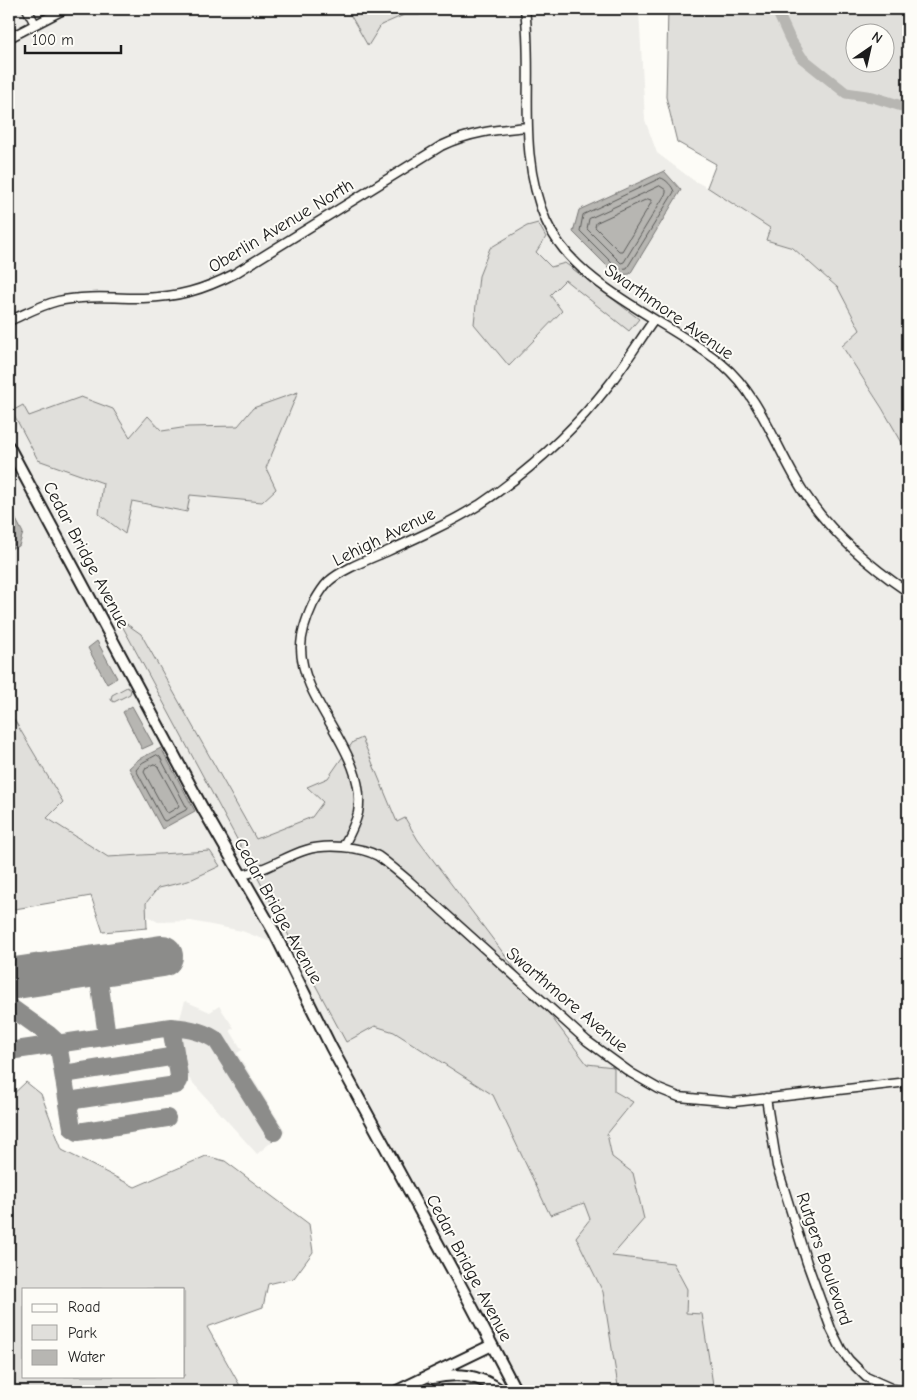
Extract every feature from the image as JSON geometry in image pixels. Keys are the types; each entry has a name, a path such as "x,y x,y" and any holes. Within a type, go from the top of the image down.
{"main road":[{"name":"Cedar Bridge Avenue","path":"9,447 203,809 274,932 332,1048 516,1391"},
{"path":"397,1391 492,1345"},
{"path":"414,1382 446,1374 468,1376 482,1379 502,1391"}],"street":[{"path":"27,9 35,24"},
{"path":"9,38 65,9"},
{"name":"Swarthmore Avenue","path":"525,9 528,34 527,127 529,166 547,222 565,251 591,275 654,320 723,365 736,378 757,407 812,503 843,540 876,569 908,592"},
{"name":"Oberlin Avenue North","path":"9,321 46,304 76,298 169,296 192,292 210,286 234,274 440,146 470,134 527,127"},
{"name":"Lehigh Avenue","path":"343,847 354,826 358,812 359,797 353,768 311,685 303,662 301,647 304,629 315,601 328,582 342,573 426,534 457,517 479,504 533,464 572,428 597,400 654,320"},
{"name":"Swarthmore Avenue","path":"241,875 257,872 306,850 321,847 343,847 378,856 408,880 586,1041 631,1073 659,1089 679,1096 734,1102 908,1082"},
{"name":"Rutgers Boulevard","path":"766,1098 777,1166 807,1262 831,1329 849,1360 866,1377 893,1389 907,1391"}],"shaded area":[{"path":"9,9 639,9 645,120 657,153 693,180 725,197 771,228 767,240 793,248 838,288 860,330 842,346 908,450 908,1391 516,1391 281,946 242,931 191,921 158,922 115,899 69,887 9,891"},
{"path":"185,1001 210,1012 219,1006 234,1028 230,1030 242,1050 237,1053 285,1131 257,1154 183,1072 175,1027 178,1025"}],"green space":[{"path":"347,9 419,9 420,15 404,15 381,25 368,46"},
{"path":"668,9 908,9 908,453 842,346 860,330 838,288 793,248 766,240 770,228 707,187 716,164 677,142 666,97"},
{"path":"538,223 546,237 536,252 551,267 565,263 639,319 629,331 565,280 550,295 562,311 509,366 474,324 479,276 490,248 527,226"},
{"path":"298,392 266,468 276,489 262,502 190,495 187,512 132,501 125,534 99,514 103,483 38,460 12,411 23,405 29,416 81,397 113,409 130,437 148,416 162,431 188,427 238,426 253,408"},
{"path":"118,618 141,634 256,839 312,817 323,802 307,787 328,778 353,742 362,738 397,822 405,818 418,840 587,1064 614,1067 614,1091 633,1102 607,1134 612,1157 633,1173 644,1219 612,1256 673,1263 687,1289 686,1313 702,1314 714,1391 571,1391 618,1386 603,1292 576,1237 590,1219 584,1203 550,1215 493,1095 394,1032 375,1026 346,1042"},
{"path":"127,687 131,690 130,694 114,702 111,700 112,695"},
{"path":"9,711 63,802 47,818 108,857 210,851 220,866 188,881 158,888 146,903 147,928 103,932 91,896 9,910"},
{"path":"26,1082 41,1094 62,1150 135,1187 206,1156 225,1161 309,1224 313,1252 294,1278 268,1284 263,1307 207,1327 243,1391 9,1391 9,1098"},
{"path":"447,1385 479,1387 486,1391 438,1391"}],"water":[{"path":"664,171 681,190 630,274 616,275 573,232 579,210"},
{"path":"9,506 23,533 19,546 9,549"},
{"path":"97,641 117,678 107,684 88,648"},
{"path":"132,706 153,744 142,749 123,712"},
{"path":"161,748 195,811 162,829 129,768 139,759"}],"waterway":[{"path":"778,9 790,39 802,58 846,93 873,97 908,108"}],"taxiway":[{"path":"90,967 98,973 107,1036"},
{"path":"9,1006 58,1043 72,1128 78,1132 167,1118"},
{"path":"9,1051 171,1027 195,1031 217,1041 274,1132"},
{"path":"68,1101 176,1085 179,1081 179,1076 171,1027"},
{"path":"64,1074 176,1056"}],"runway":[{"path":"9,979 162,956"}]}
